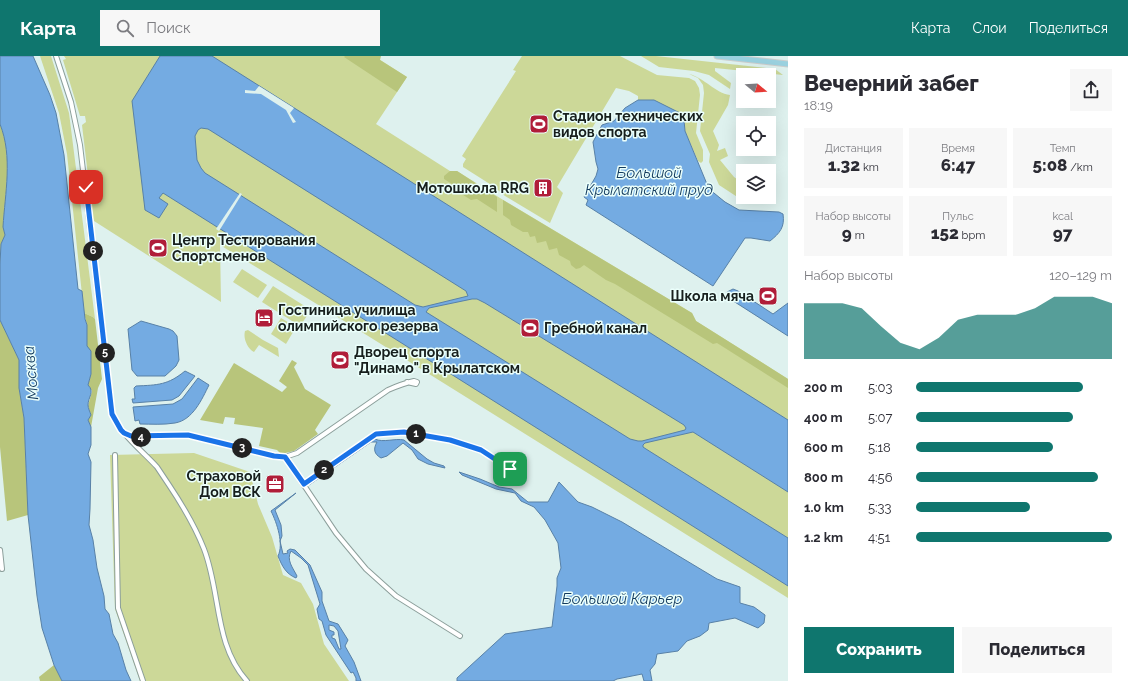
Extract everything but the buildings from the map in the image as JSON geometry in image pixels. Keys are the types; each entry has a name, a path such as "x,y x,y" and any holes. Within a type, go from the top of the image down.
{"main road":[{"path":"717,56 788,64"}],"street":[{"path":"56,56 71,102 80,145 115,428"},
{"path":"124,433 131,436 140,437 188,435 274,456 285,457 297,453 388,390 407,382 414,381"},
{"path":"115,421 124,433 157,468 186,510 206,557 225,644 239,672 248,681"},
{"path":"304,484 376,434 404,432 450,440 481,450 510,469"},
{"path":"115,455 118,608 144,681"},
{"path":"285,457 336,533 366,569 396,596 460,636"},
{"path":"0,550 2,569"}],"green space":[{"path":"40,56 51,56 69,113 95,319 84,313 67,154 59,113"},
{"name":"Гребной канал","path":"64,56 374,56 407,77 376,124 450,171 457,171 692,313 696,321 788,379 788,598 220,245 221,302 94,221 82,125 86,122 85,116 80,116 63,60 66,59"},
{"path":"381,56 380,60 407,77 397,92 344,57"},
{"name":"Стадион технических видов спорта","path":"522,56 620,56 657,75 689,78 695,81 699,88 700,95 696,133 703,150 703,161 701,163 698,161 685,131 684,120 654,100 638,100 638,96 629,91 616,88 557,187 563,193 550,223 505,196 493,186 463,167 466,159 462,156 516,71 513,70"},
{"path":"641,56 656,56 766,68 736,68 736,70 715,68 715,71 731,83 730,89 709,75 694,71 659,67"},
{"path":"776,70 783,75 776,74"},
{"path":"689,74 695,76 725,94 730,95 728,105 713,131 719,145 717,151 725,148 728,156 720,160 736,178 736,196 719,185 709,162 710,154 700,131 704,93 703,85 698,78"},
{"path":"0,124 6,149 7,175 3,227 5,235 1,244 0,264"},
{"path":"450,171 457,171 497,197 497,212 477,199 471,200 457,191 457,187 444,179 444,176"},
{"path":"503,200 692,313 696,321 788,379 788,388 717,343 713,344 606,280 584,265 576,269 571,265 570,261 559,255 557,248 549,250 546,241 537,243 535,236 530,237 528,232 523,232 511,225 510,220 503,215"},
{"path":"242,269 267,285 258,298 233,282"},
{"path":"273,286 311,310 300,326 262,302"},
{"path":"84,313 95,319 102,379 98,388 91,427 88,420 91,415 88,406 92,391 88,385 91,374 87,346 87,325"},
{"path":"281,318 296,327 286,344 271,334"},
{"path":"0,320 19,360 19,388 24,418 28,515 7,521 0,447"},
{"path":"248,330 278,348 279,357 259,345 254,352 246,343 245,331"},
{"path":"292,360 297,363 294,367 305,389 331,405 315,430 318,434 294,451 281,454 277,450 259,446 263,428 234,424 235,418 225,417 223,424 200,420 234,363 282,392 287,387 279,381"},
{"path":"194,453 250,472 258,504 272,537 283,575 301,583 313,604 324,644 349,681 140,681 115,609 110,455"},
{"path":"54,665 62,681 40,681 39,677"}],"water":[{"name":"Москва","path":"0,56 33,56 56,113 64,155 78,289 82,291 87,325 87,346 91,351 91,374 88,385 91,390 88,402 91,415 88,420 91,427 91,445 88,454 91,462 89,525 104,596 105,609 109,614 113,634 118,643 131,681 62,681 54,665 42,628 28,515 24,418 19,388 19,360 0,320 0,264 1,244 5,235 3,227 7,162 4,137 0,124"},
{"name":"Гребной канал","path":"160,56 212,56 788,420 788,492 693,432 645,443 643,447 788,538 788,586 163,193 159,198 168,204 159,218 145,210 132,101","holes":["201,128 208,129 466,291 468,296 423,307 415,305 205,173 197,160 195,136","477,299 485,303 684,425 686,428 685,430 642,441 630,439 426,312 429,308"]},
{"name":"Большой Крылатский пруд","path":"638,100 654,100 680,113 684,120 685,131 709,189 725,202 739,210 779,212 783,214 781,229 770,241 745,238 713,286 586,205 588,200 584,197 596,176 598,169 593,142 602,125 614,121 625,108"},
{"path":"733,289 773,314 788,303 788,336 727,297 727,292"},
{"path":"141,321 169,329 177,336 179,360 176,366 165,376 137,376 132,370 128,329"},
{"path":"185,371 195,376 179,396 172,400 133,403 132,399 135,399 134,388 136,386 168,382"},
{"path":"198,378 209,385 196,408 187,418 175,423 166,424 140,424 139,420 135,421 133,407 173,404 182,399"},
{"path":"375,439 382,441 404,440 427,459 444,466 445,468 428,464 418,459 412,450 403,443 387,456 381,458 375,451 377,442 371,442 309,485 308,483 370,440"},
{"name":"Большой Карьер","path":"459,472 499,487 512,489 528,502 548,502 559,482 578,502 592,507 622,522 717,579 740,587 740,603 754,607 765,615 764,623 758,628 735,618 709,623 708,630 700,636 687,641 678,651 657,654 655,664 650,670 652,681 644,681 642,674 613,681 457,681 457,678 505,634 552,627 557,578 561,568 558,543 545,520 534,507 521,501 515,493 496,489 462,475"},
{"path":"296,493 275,510 281,525 282,536 280,541 271,511"},
{"path":"280,541 283,554 288,553 287,551 290,549 295,550 310,565 322,592 322,601 329,621 338,624 348,640 345,646 354,662 361,681 356,681 353,672 351,673 326,635 322,621 319,619 317,609 320,604 308,565 291,551 289,558 297,576 296,578 287,572 278,556","holes":["329,625 334,626 338,631 341,649 339,649 335,639 332,638 334,632 329,630"]}],"pier":[{"path":"259,86 294,108 290,113 296,122 293,123 286,110 261,94 245,93 245,90 255,91"},
{"path":"240,193 242,194 219,231 216,229"}],"place":[{"name":"Стадион технических видов спорта","path":"539,124"},
{"name":"Мотошкола RRG","path":"543,188"},
{"name":"Центр Тестирования Спортсменов","path":"158,248"},
{"name":"Школа мяча","path":"768,296"},
{"name":"Гостиница училища олимпийского резерва","path":"264,318"},
{"name":"Гребной канал","path":"530,328"},
{"name":"Дворец спорта \"Динамо\" в Крылатском","path":"340,360"},
{"name":"Страховой Дом ВСК","path":"275,484"}],"route":[{"path":"86,187 112,414 118,426 124,433 131,436 140,437 179,434 198,436 274,456 285,457 304,484 376,434 404,432 450,440 481,450 510,469"}]}
